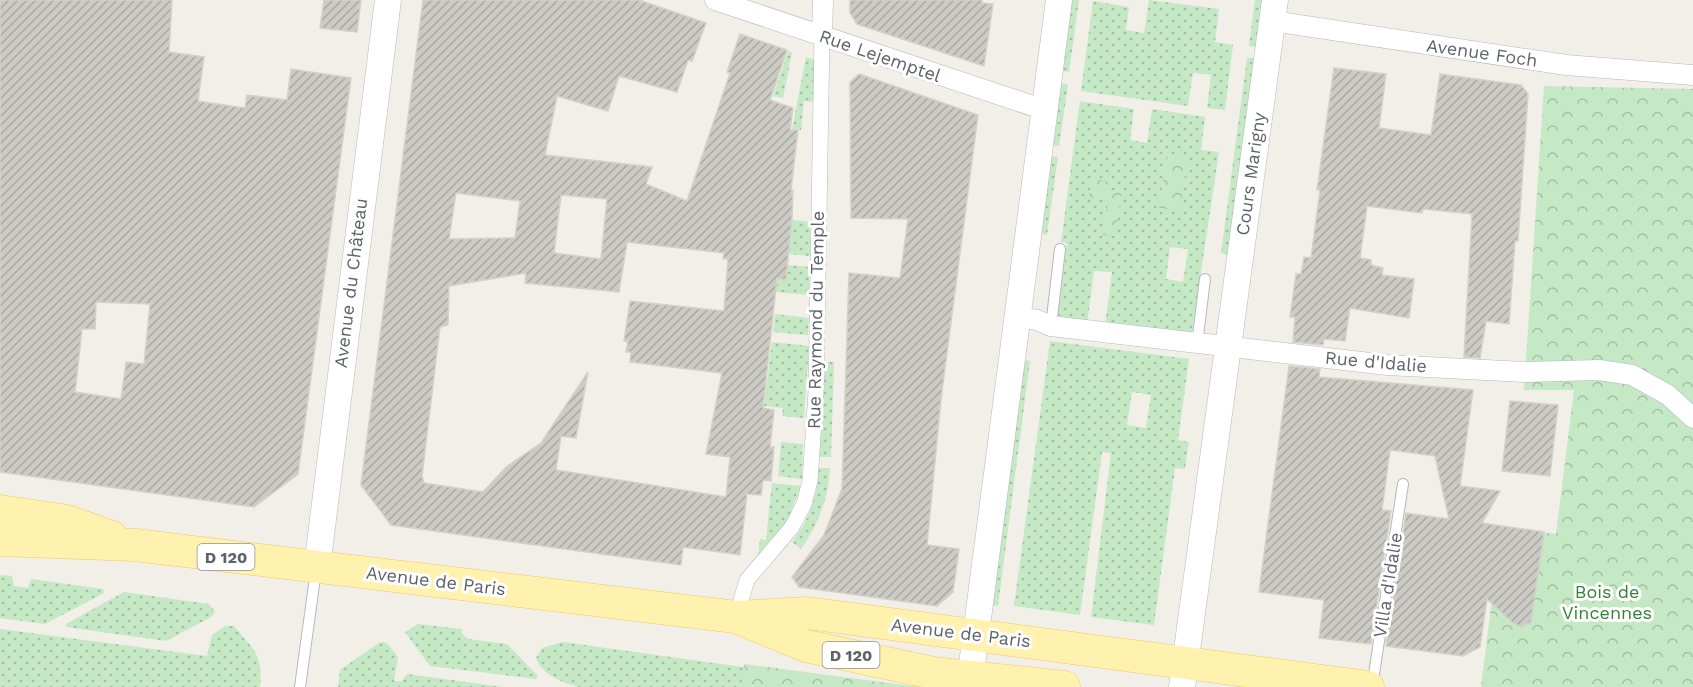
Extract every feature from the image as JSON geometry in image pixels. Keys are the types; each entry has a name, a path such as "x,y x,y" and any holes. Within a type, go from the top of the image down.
{"main road":[{"name":"Avenue de Paris","path":"0,511 67,521 135,545"},
{"name":"Avenue de Paris","path":"0,540 135,545 736,617 807,613 976,636 1183,675"},
{"name":"Avenue de Paris","path":"736,617 806,646 969,682 1064,687"},
{"name":"D 120","path":"1183,675 1370,687"}],"street":[{"name":"Avenue du Château","path":"317,567 388,0"},
{"name":"Rue Lejemptel","path":"715,0 1045,110"},
{"name":"Rue Raymond du Temple","path":"736,617 747,580 792,527 804,504 810,481 816,392 823,0"},
{"path":"969,682 1059,0"},
{"name":"Avenue Foch","path":"1274,10 1566,65 1693,75"},
{"name":"Cours Marigny","path":"1183,675 1274,10"},
{"path":"1016,317 1037,320 1052,326 1227,347"},
{"name":"Rue d'Idalie","path":"1227,347 1387,365 1525,372 1599,370 1632,375 1668,395 1693,418"}],"lane":[{"path":"1052,326 1060,249"},
{"path":"1197,344 1205,279"},
{"name":"Villa d'Idalie","path":"1370,687 1403,484"},
{"path":"300,687 317,567"}],"green space":[{"path":"1071,0 1079,0 1069,72 1062,71"},
{"path":"1149,0 1219,9 1215,42 1233,45 1225,110 1207,108 1211,75 1193,73 1188,106 1081,91 1093,1 1129,7 1126,30 1144,33"},
{"path":"1255,0 1262,0 1256,47 1249,46"},
{"path":"788,51 792,52 783,98 773,96"},
{"path":"806,57 815,60 814,102 804,101 801,130 792,129"},
{"path":"1247,58 1255,58 1228,255 1221,253"},
{"path":"1061,83 1068,85 1059,146 1052,145"},
{"name":"Bois de Vincennes","path":"1544,86 1693,89 1693,687 1481,687 1501,527 1556,534 1574,390 1524,390"},
{"path":"1080,101 1134,109 1130,140 1147,143 1152,109 1205,117 1201,150 1219,152 1191,338 1105,326 1112,272 1094,271 1087,325 1067,322 1058,315 1067,243 1061,242","holes":["1170,247 1188,249 1183,282 1166,279"]},
{"path":"1050,156 1058,157 1047,235 1039,233"},
{"path":"1167,156 1187,159 1180,211 1159,208"},
{"path":"1092,179 1111,182 1110,190 1122,191 1115,236 1103,235 1108,201 1089,197"},
{"path":"792,220 811,222 810,256 789,254"},
{"path":"788,265 810,267 809,295 776,292 778,279 787,280"},
{"path":"775,314 809,318 808,335 773,332"},
{"path":"1050,341 1189,359 1178,440 1189,442 1185,469 1175,468 1154,625 1091,617 1111,453 1102,452 1080,615 1014,606","holes":["1132,392 1151,395 1146,428 1127,425"]},
{"path":"772,342 809,346 804,418 782,416 783,408 764,406"},
{"path":"1023,360 1030,361 998,606 990,606"},
{"path":"822,362 834,362 831,457 820,457"},
{"path":"781,442 803,444 802,479 778,476"},
{"path":"819,468 830,468 825,500 813,530 801,549 792,542 812,507"},
{"path":"772,483 801,486 786,524 758,555 760,539 766,540"},
{"path":"0,575 12,576 14,586 28,588 31,579 103,589 104,593 45,624 0,618"},
{"path":"124,592 209,604 215,612 211,617 166,641 66,627 66,624"},
{"path":"418,624 462,629 462,634 468,639 507,644 538,676 536,679 430,666 405,632"},
{"path":"225,626 234,626 256,653 260,667 260,687 0,687 0,629 207,656 212,635"},
{"path":"380,642 387,643 398,657 394,681 402,681 407,674 503,687 338,687 340,670"},
{"path":"563,642 821,678 823,687 578,687 548,673 536,658 542,648"},
{"path":"744,664 919,687 741,687"}],"building":[{"path":"0,0 172,0 169,52 204,57 198,101 245,108 247,95 287,100 291,69 351,78 298,474 254,507 0,472","holes":["96,302 150,304 144,364 126,362 121,399 75,392 82,329 95,329"]},
{"path":"324,0 361,0 357,32 320,28"},
{"path":"423,0 639,0 706,23 692,61 688,60 677,92 619,76 608,111 557,96 545,155 652,167 646,184 687,201 730,73 727,72 740,34 787,50 770,100 793,108 790,130 798,130 791,190 793,190 792,217 786,280 777,278 763,408 774,410 770,447 774,447 771,481 763,480 761,495 747,494 740,555 683,547 681,565 391,525 361,485","holes":["456,193 520,201 515,238 449,239","561,195 607,199 601,259 554,253","627,242 724,253 723,259 728,259 724,311 630,301 624,341 628,342 626,352 631,352 630,362 722,373 706,454 730,457 726,497 556,470 561,436 576,438 588,372 541,443 506,467 483,492 424,483 422,476 440,327 448,325 449,286 526,273 525,283 619,292"]},
{"path":"850,0 982,0 982,3 993,4 984,66 857,24 850,13"},
{"path":"1334,68 1386,74 1379,128 1431,135 1440,74 1521,85 1528,94 1518,241 1515,241 1509,324 1486,321 1480,358 1464,357 1472,214 1423,209 1422,213 1367,206 1360,258 1371,260 1371,265 1383,268 1382,275 1414,279 1409,318 1350,308 1345,341 1324,339 1323,345 1293,342 1295,317 1290,317 1296,274 1301,274 1304,257 1311,258 1320,190 1317,190"},
{"path":"859,74 978,115 941,399 927,545 959,549 953,592 937,606 799,587 792,577 824,535 842,489 849,273 900,278 908,219 851,218 850,82"},
{"path":"1289,366 1320,369 1319,377 1473,390 1460,486 1500,491 1482,523 1544,532 1531,622 1521,627 1513,623 1487,599 1480,647 1463,656 1386,646 1406,513 1449,519 1435,456 1390,450 1382,510 1391,511 1371,644 1319,638 1324,600 1259,592"},
{"path":"1510,401 1558,405 1550,476 1502,471"}]}
